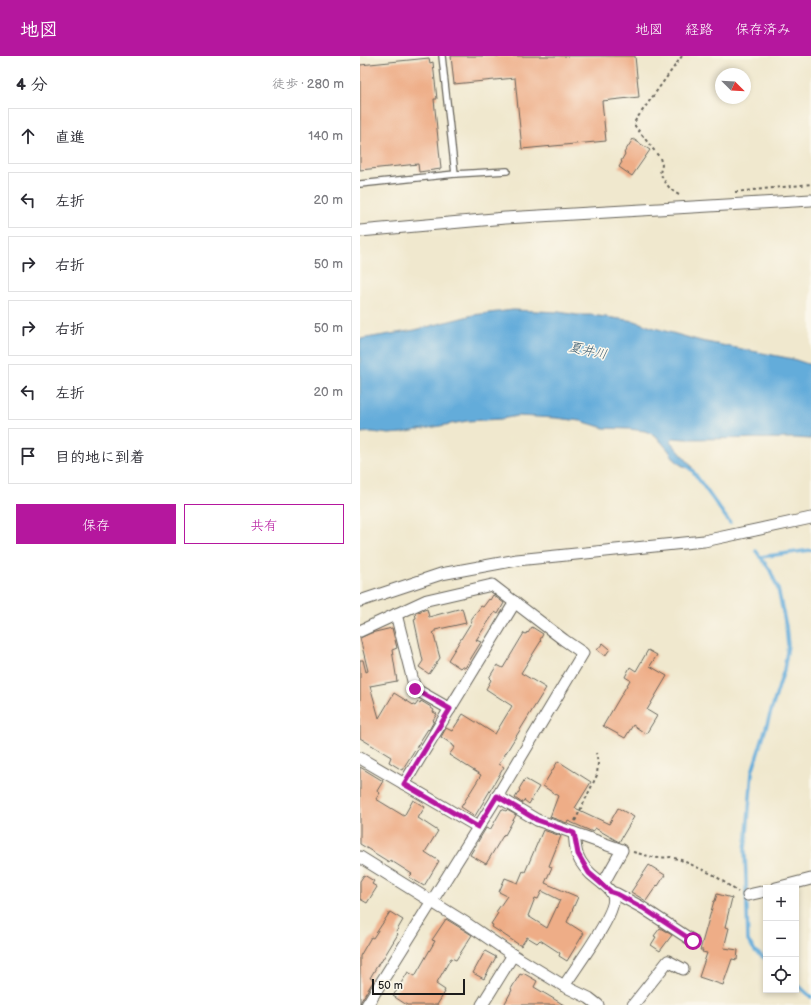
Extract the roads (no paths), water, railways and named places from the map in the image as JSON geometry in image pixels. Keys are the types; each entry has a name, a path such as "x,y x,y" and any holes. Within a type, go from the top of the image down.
{"street":[{"path":"360,231 506,218 811,200"},
{"path":"360,601 442,574 517,560 704,541 811,518"},
{"path":"360,631 427,600 492,585 583,653 369,1004"},
{"path":"404,784 515,602"},
{"path":"396,614 415,689 450,709"},
{"path":"360,758 478,827"},
{"path":"497,796 537,820 622,850 607,888"},
{"path":"572,832 578,854 589,873 607,888 643,908 693,941"},
{"path":"360,857 432,901 513,955 564,986 589,998 598,1005"},
{"path":"788,885 811,879"},
{"path":"564,986 605,924 614,902 613,896 607,888"},
{"path":"745,895 763,892"},
{"path":"482,1005 513,955"},
{"path":"633,1005 668,961 683,969"}],"lane":[{"path":"442,56 455,174"},
{"path":"360,184 455,174 507,172"}],"water":[{"name":"夏井川","path":"513,310 559,312 635,321 701,341 793,359 811,365 811,439 673,438 670,441 690,464 694,471 681,465 675,460 656,436 645,431 604,428 581,421 556,418 517,416 501,419 467,421 402,433 360,433 360,339 415,330 473,315"}],"waterway":[{"path":"688,467 692,470 730,523"},
{"path":"760,557 811,550"},
{"path":"756,551 770,570 778,589 786,626 788,645 784,670 752,772 745,849 748,941 756,952 763,957"},
{"path":"799,986 811,997"}]}
